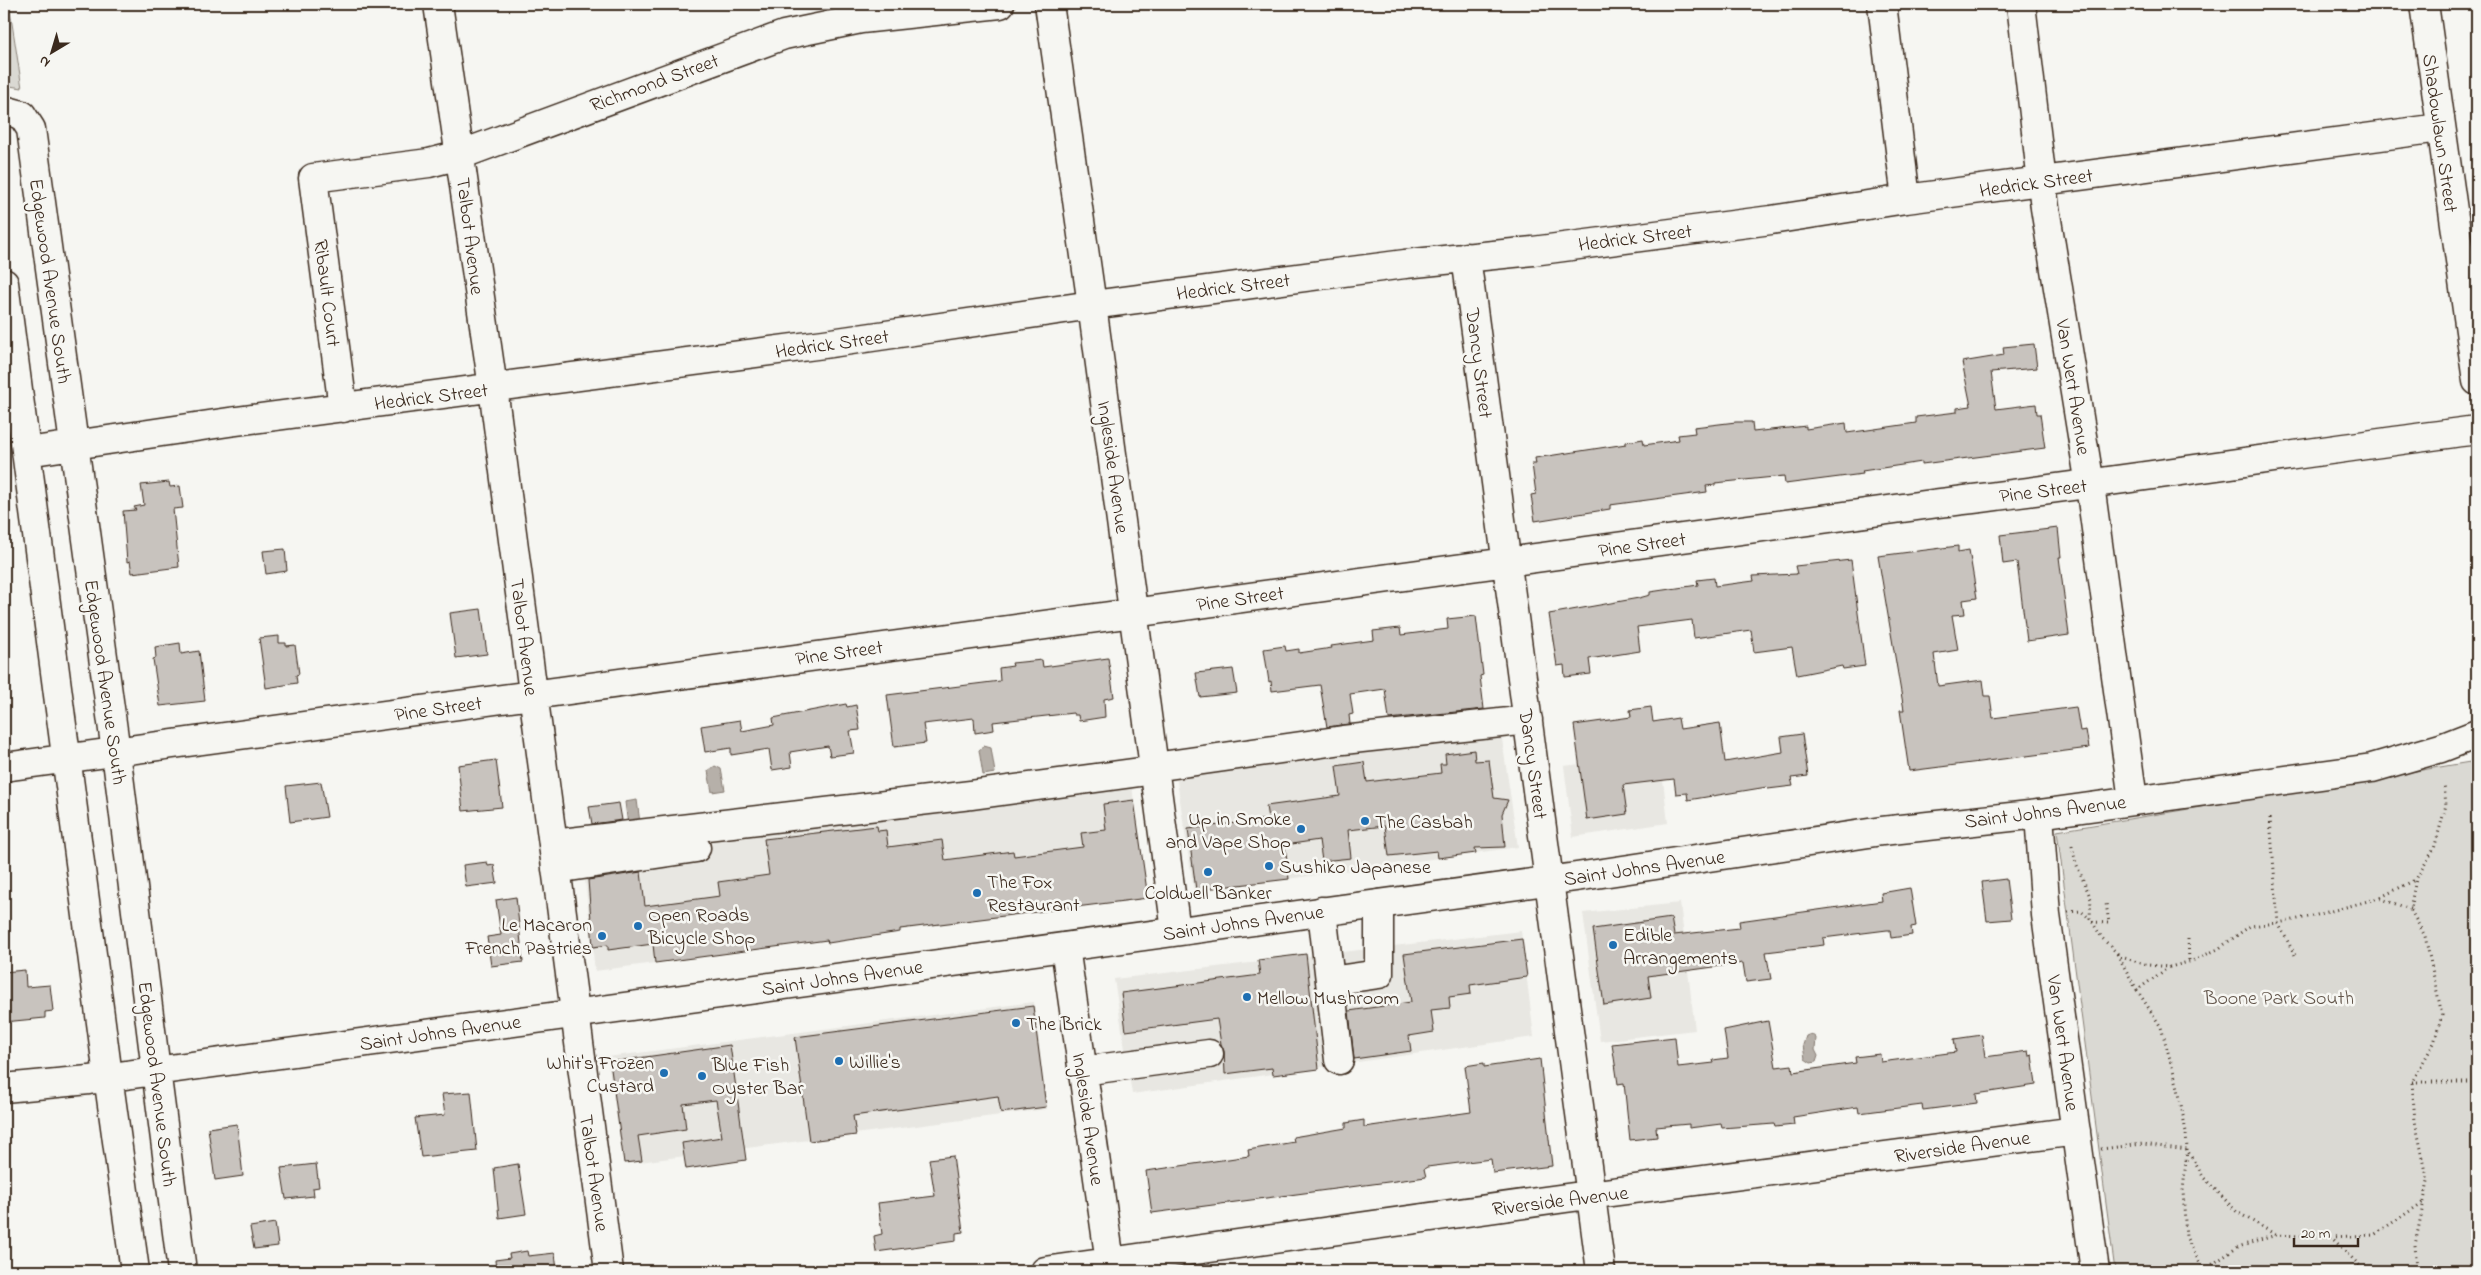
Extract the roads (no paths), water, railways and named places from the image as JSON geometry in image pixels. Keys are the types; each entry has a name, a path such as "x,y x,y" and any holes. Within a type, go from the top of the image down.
{"street":[{"name":"Talbot Avenue","path":"438,4 493,388 609,1271"},
{"name":"Richmond Street","path":"313,178 429,163 460,154 784,35 861,19 1000,4"},
{"name":"Ingleside Avenue","path":"1049,4 1092,305 1176,931"},
{"path":"1882,4 1906,199"},
{"name":"Van Wert Avenue","path":"2021,4 2042,182 2090,485 2133,800"},
{"name":"Shadowlawn Street","path":"2424,4 2477,381"},
{"name":"Edgewood Avenue South","path":"4,110 22,115 30,128 116,752 182,1271"},
{"name":"Hedrick Street","path":"27,452 72,443 815,346 1092,305 1761,221 1906,199 2440,128"},
{"name":"Ribault Court","path":"313,178 343,408"},
{"name":"Dancy Street","path":"1466,257 1601,1271"},
{"path":"4,283 135,1271"},
{"name":"Pine Street","path":"4,767 1939,502 2090,485 2291,454 2477,430"},
{"path":"554,856 1343,740 1528,720"},
{"name":"Saint Johns Avenue","path":"4,1088 156,1070 1065,947 1550,880 1882,831 2039,814 2372,768 2441,748 2477,734"},
{"name":"Van Wert Avenue","path":"2039,814 2046,915 2095,1271"},
{"path":"554,856 696,848"},
{"path":"1330,981 1379,974 1379,904"},
{"path":"1322,911 1340,1060"},
{"name":"Ingleside Avenue","path":"1065,947 1111,1268"},
{"path":"1082,1072 1209,1054"},
{"name":"Riverside Avenue","path":"1045,1271 1111,1268 1590,1195 2076,1131"}],"place":[{"name":"The Casbah","path":"1365,821"},
{"name":"Up in Smoke and Vape Shop","path":"1301,829"},
{"name":"Sushiko Japanese","path":"1269,866"},
{"name":"Coldwell Banker","path":"1208,872"},
{"name":"The Fox Restaurant","path":"977,893"},
{"name":"Open Roads Bicycle Shop","path":"638,926"},
{"name":"Le Macaron French Pastries","path":"602,936"},
{"name":"Edible Arrangements","path":"1613,945"},
{"name":"Mellow Mushroom","path":"1247,997"},
{"name":"The Brick","path":"1016,1023"},
{"name":"Willie's","path":"839,1061"},
{"name":"Whit's Frozen Custard","path":"664,1073"},
{"name":"Blue Fish Oyster Bar","path":"702,1076"}],"park label":[{"name":"Boone Park South","path":"2279,997"}]}
